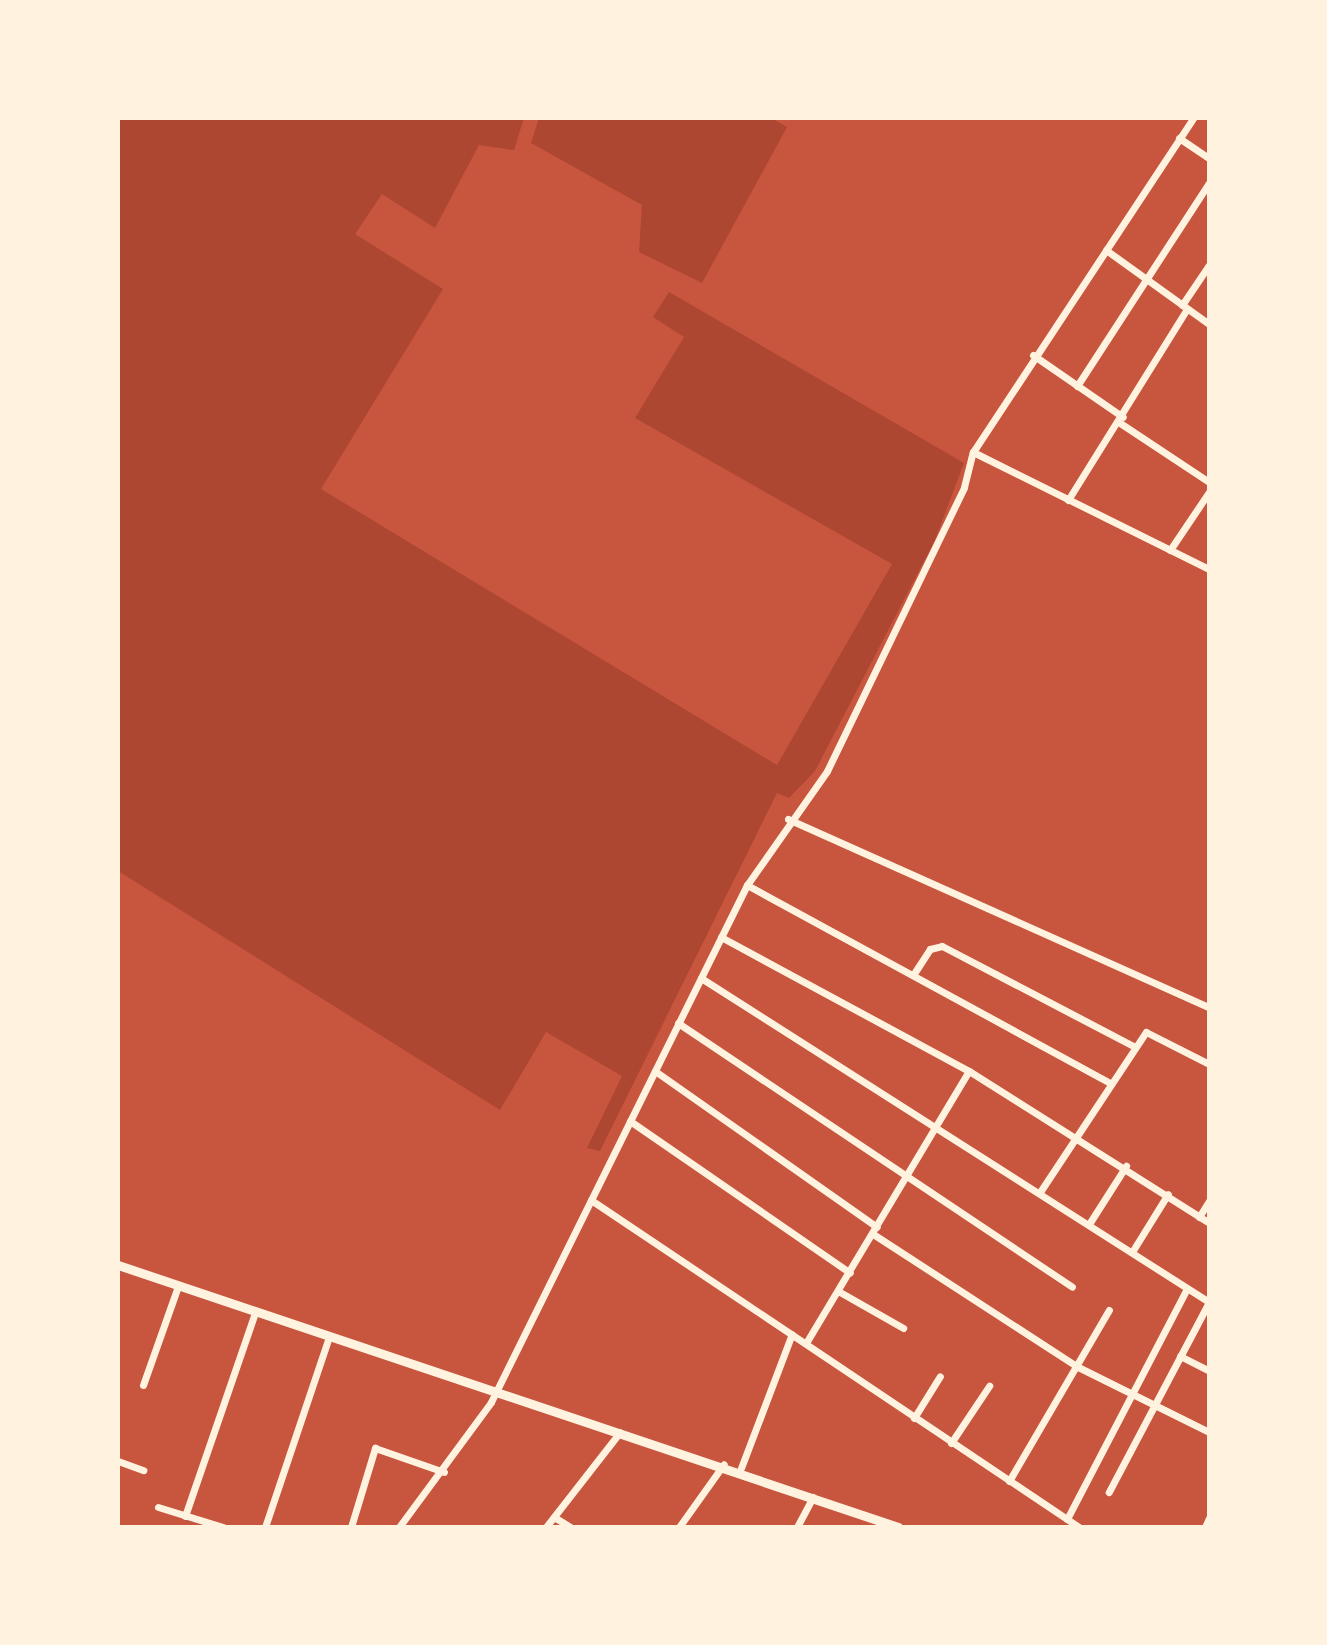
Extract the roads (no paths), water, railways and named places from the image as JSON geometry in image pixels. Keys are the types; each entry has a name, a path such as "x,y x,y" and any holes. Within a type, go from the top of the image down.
{"street":[{"path":"399,1527 444,1472 496,1392 747,885 788,819 827,771 964,487 973,452 1033,355 1193,118"},
{"path":"1179,138 1209,158"},
{"path":"1077,386 1209,183"},
{"path":"1106,250 1209,324"},
{"path":"1068,500 1121,420 1209,265"},
{"path":"1033,355 1209,482"},
{"path":"973,452 1209,569"},
{"path":"1170,550 1209,492"},
{"path":"788,819 1209,1007"},
{"path":"747,885 915,972 1110,1083"},
{"path":"721,937 969,1071 1126,1166 1209,1223"},
{"path":"915,972 932,947 942,946 1135,1047"},
{"path":"701,978 1209,1302 1109,1492"},
{"path":"678,1023 1072,1287"},
{"path":"1040,1192 1135,1047 1155,1032 1209,1064"},
{"path":"655,1071 875,1231 1078,1367 1128,1395 1209,1432"},
{"path":"806,1343 969,1071"},
{"path":"630,1121 850,1273"},
{"path":"1089,1224 1126,1166"},
{"path":"1132,1252 1168,1194"},
{"path":"591,1200 1079,1527"},
{"path":"1199,1217 1209,1201"},
{"path":"118,1265 496,1392 741,1468 868,1513 898,1527"},
{"path":"143,1385 178,1286"},
{"path":"1067,1519 1128,1395 1187,1288"},
{"path":"838,1291 903,1328"},
{"path":"1009,1481 1109,1310"},
{"path":"185,1516 255,1313"},
{"path":"741,1468 792,1334"},
{"path":"265,1527 329,1337"},
{"path":"1180,1356 1209,1371"},
{"path":"914,1418 940,1376"},
{"path":"951,1443 989,1386"},
{"path":"546,1527 622,1430"},
{"path":"351,1527 375,1448 444,1472"},
{"path":"118,1461 143,1470"},
{"path":"679,1527 724,1464"},
{"path":"797,1527 814,1495"},
{"path":"158,1507 223,1527"},
{"path":"860,1527 868,1513"},
{"path":"554,1517 570,1527"},
{"path":"1205,1527 1209,1518"}]}
